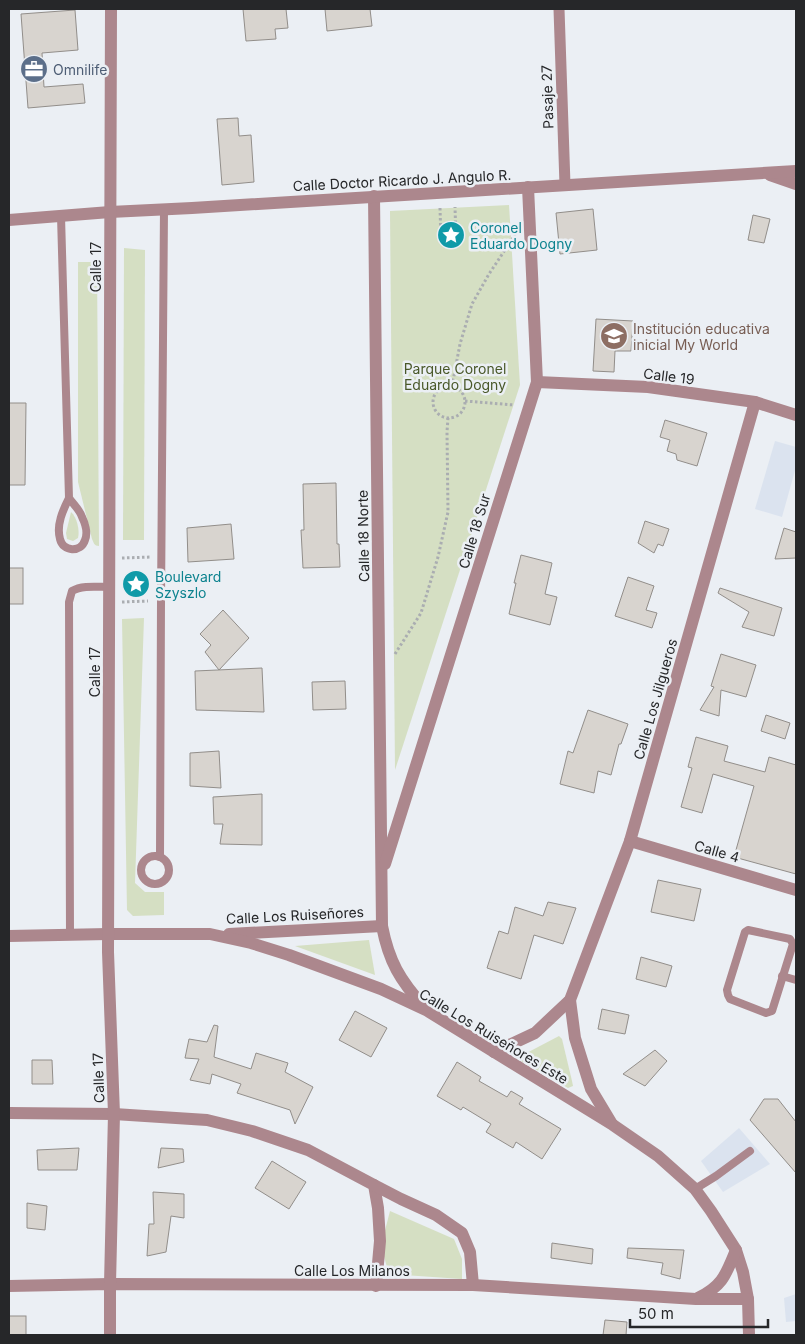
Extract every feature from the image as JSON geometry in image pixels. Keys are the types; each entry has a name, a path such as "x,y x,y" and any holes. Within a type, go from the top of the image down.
{"street":[{"name":"Calle 17","path":"110,1335 114,1114 108,934 111,9"},
{"name":"Pasaje 27","path":"559,9 565,185"},
{"name":"Calle Doctor Ricardo J. Angulo R.","path":"9,220 110,212 796,171"},
{"path":"763,173 796,184"},
{"name":"Calle 18 Sur","path":"382,876 537,382 528,187"},
{"name":"Calle 18 Norte","path":"374,196 382,926 394,967 407,988 426,1010"},
{"name":"Calle 19","path":"537,382 648,388 755,402 796,415"},
{"name":"Calle Los Jilgueros","path":"494,1052 535,1033 570,1000 630,841 755,402"},
{"name":"Calle 4","path":"630,841 796,890"},
{"name":"Calle Los Ruiseñores","path":"210,934 382,926"},
{"name":"Calle Los Ruiseñores Este","path":"9,936 210,934 251,943 289,955 381,989 426,1010 613,1125 658,1156 695,1189 736,1250 743,1272 748,1299 749,1335"},
{"name":"Calle Los Jilgueros","path":"570,1000 575,1038 591,1089 613,1125"},
{"path":"9,1113 114,1114 207,1120 252,1131 308,1150 401,1199 436,1215 462,1233 470,1252 473,1285"},
{"path":"374,1185 378,1208 380,1241 376,1286"},
{"path":"696,1299 708,1293 725,1277 736,1250"},
{"name":"Calle Los Milanos","path":"9,1286 110,1284 473,1285 696,1299 748,1299"}],"lane":[{"path":"160,857 164,209"},
{"path":"61,216 69,498 62,511 59,536 66,548 74,549 82,546 86,534 82,514 69,498"},
{"path":"70,935 69,602 75,589 109,587"},
{"path":"750,930 792,941 793,944 782,976 772,1011 770,1012 766,1013 730,999 727,990 745,932 750,930"},
{"path":"782,976 796,980"},
{"path":"695,1189 750,1151"}],"path":[{"path":"440,202 441,241 456,240 454,202"},
{"path":"452,386 460,344 472,304 489,274 517,233 518,243"},
{"path":"446,386 452,386 460,391 465,401 459,415 448,418 438,414 433,405 433,400 438,391 446,386"},
{"path":"465,401 529,406"},
{"path":"391,660 421,613 438,557 448,512 448,418"},
{"path":"109,558 161,556"},
{"path":"109,602 161,601"}],"shaded area":[{"path":"775,441 796,447 796,467 782,517 755,509"},
{"path":"739,1128 770,1164 723,1192 701,1161"},
{"path":"796,1294 796,1321 786,1322 784,1298"}],"green space":[{"name":"Parque Coronel Eduardo Dogny","path":"509,205 520,385 395,770 390,211"},
{"path":"124,248 145,250 144,540 123,540"},
{"path":"78,262 97,262 99,546 95,545 92,539 78,482"},
{"path":"71,512 78,524 79,532 78,538 73,541 67,539 66,533"},
{"path":"144,618 135,883 145,892 164,892 164,915 133,916 127,910 122,619"},
{"path":"369,940 375,975 295,946"},
{"path":"559,1036 562,1039 573,1086 568,1088 521,1061 519,1057"},
{"path":"390,1211 454,1239 462,1259 462,1279 389,1274 381,1246"}],"building":[{"path":"243,9 286,9 288,28 275,29 276,39 246,41"},
{"path":"325,9 370,9 372,26 327,31"},
{"name":"Omnilife","path":"75,10 78,50 42,53 44,87 83,84 85,103 28,108 21,14"},
{"path":"238,118 239,136 251,135 254,182 222,185 217,119"},
{"path":"593,209 597,250 560,254 556,213"},
{"path":"753,215 770,219 764,243 748,240"},
{"name":"Institución educativa inicial My World","path":"596,319 633,321 631,351 615,351 614,372 593,371"},
{"path":"9,403 26,403 25,485 9,485"},
{"path":"665,420 707,433 697,466 677,460 676,454 667,451 670,440 660,437"},
{"path":"336,483 337,544 339,544 340,567 303,568 301,530 304,530 303,484"},
{"path":"645,521 669,529 663,546 658,544 654,553 638,543"},
{"path":"231,524 234,559 188,562 187,528"},
{"path":"784,528 796,532 796,558 775,559"},
{"path":"521,555 552,563 545,594 557,597 550,625 509,614"},
{"path":"9,568 23,568 23,604 9,604"},
{"path":"628,577 654,586 646,610 657,613 652,628 615,616"},
{"path":"720,588 782,608 774,636 742,627 749,612 718,593"},
{"path":"223,610 249,638 219,670 205,652 211,645 200,634"},
{"path":"721,654 756,665 746,697 721,690 719,716 700,710 714,687 711,686"},
{"path":"262,668 264,712 196,710 195,671"},
{"path":"345,681 346,709 313,710 312,682"},
{"path":"588,710 628,724 621,744 619,744 611,775 598,771 594,793 560,784 568,751 573,753"},
{"path":"766,715 790,723 785,739 761,731"},
{"path":"696,737 728,746 724,761 765,772 769,757 796,765 796,874 734,857 754,786 713,774 702,813 681,807 692,768 688,767"},
{"path":"219,751 221,788 190,786 190,753"},
{"path":"262,794 262,845 220,844 223,824 214,824 213,797"},
{"path":"658,880 701,889 694,921 651,912"},
{"path":"548,902 576,908 563,944 534,935 521,979 487,968 499,931 508,934 515,907 543,916"},
{"path":"641,957 672,966 666,987 636,979"},
{"path":"602,1009 629,1015 625,1034 598,1029"},
{"path":"355,1011 387,1028 371,1057 339,1040"},
{"path":"214,1025 218,1026 214,1057 251,1069 256,1053 288,1063 285,1072 313,1087 295,1124 290,1110 237,1093 241,1084 212,1074 210,1084 190,1080 199,1059 185,1058 189,1039 207,1042"},
{"path":"655,1050 667,1061 645,1086 623,1074"},
{"path":"32,1060 52,1060 53,1084 32,1084"},
{"path":"457,1062 481,1077 479,1081 507,1097 511,1091 523,1098 519,1104 561,1129 542,1159 516,1142 513,1148 486,1132 491,1124 463,1107 461,1110 437,1096"},
{"path":"764,1099 778,1099 796,1122 796,1173 750,1120"},
{"path":"79,1148 77,1170 38,1170 37,1150"},
{"path":"161,1148 183,1149 184,1162 158,1168"},
{"path":"272,1161 306,1182 289,1209 255,1188"},
{"path":"153,1192 184,1194 184,1218 171,1216 166,1252 147,1256 149,1224 154,1224"},
{"path":"27,1203 47,1206 45,1230 27,1228"},
{"path":"552,1243 593,1249 592,1264 551,1258"},
{"path":"628,1248 684,1250 680,1279 661,1274 663,1263 627,1258"},
{"path":"9,1316 26,1316 26,1335 9,1335"},
{"path":"605,1320 627,1322 626,1335 603,1335"}],"place":[{"name":"Omnilife","path":"34,69"},
{"name":"Coronel Eduardo Dogny","path":"451,235"},
{"name":"Institución educativa inicial My World","path":"614,336"},
{"name":"Boulevard Szyszlo","path":"136,584"}]}
